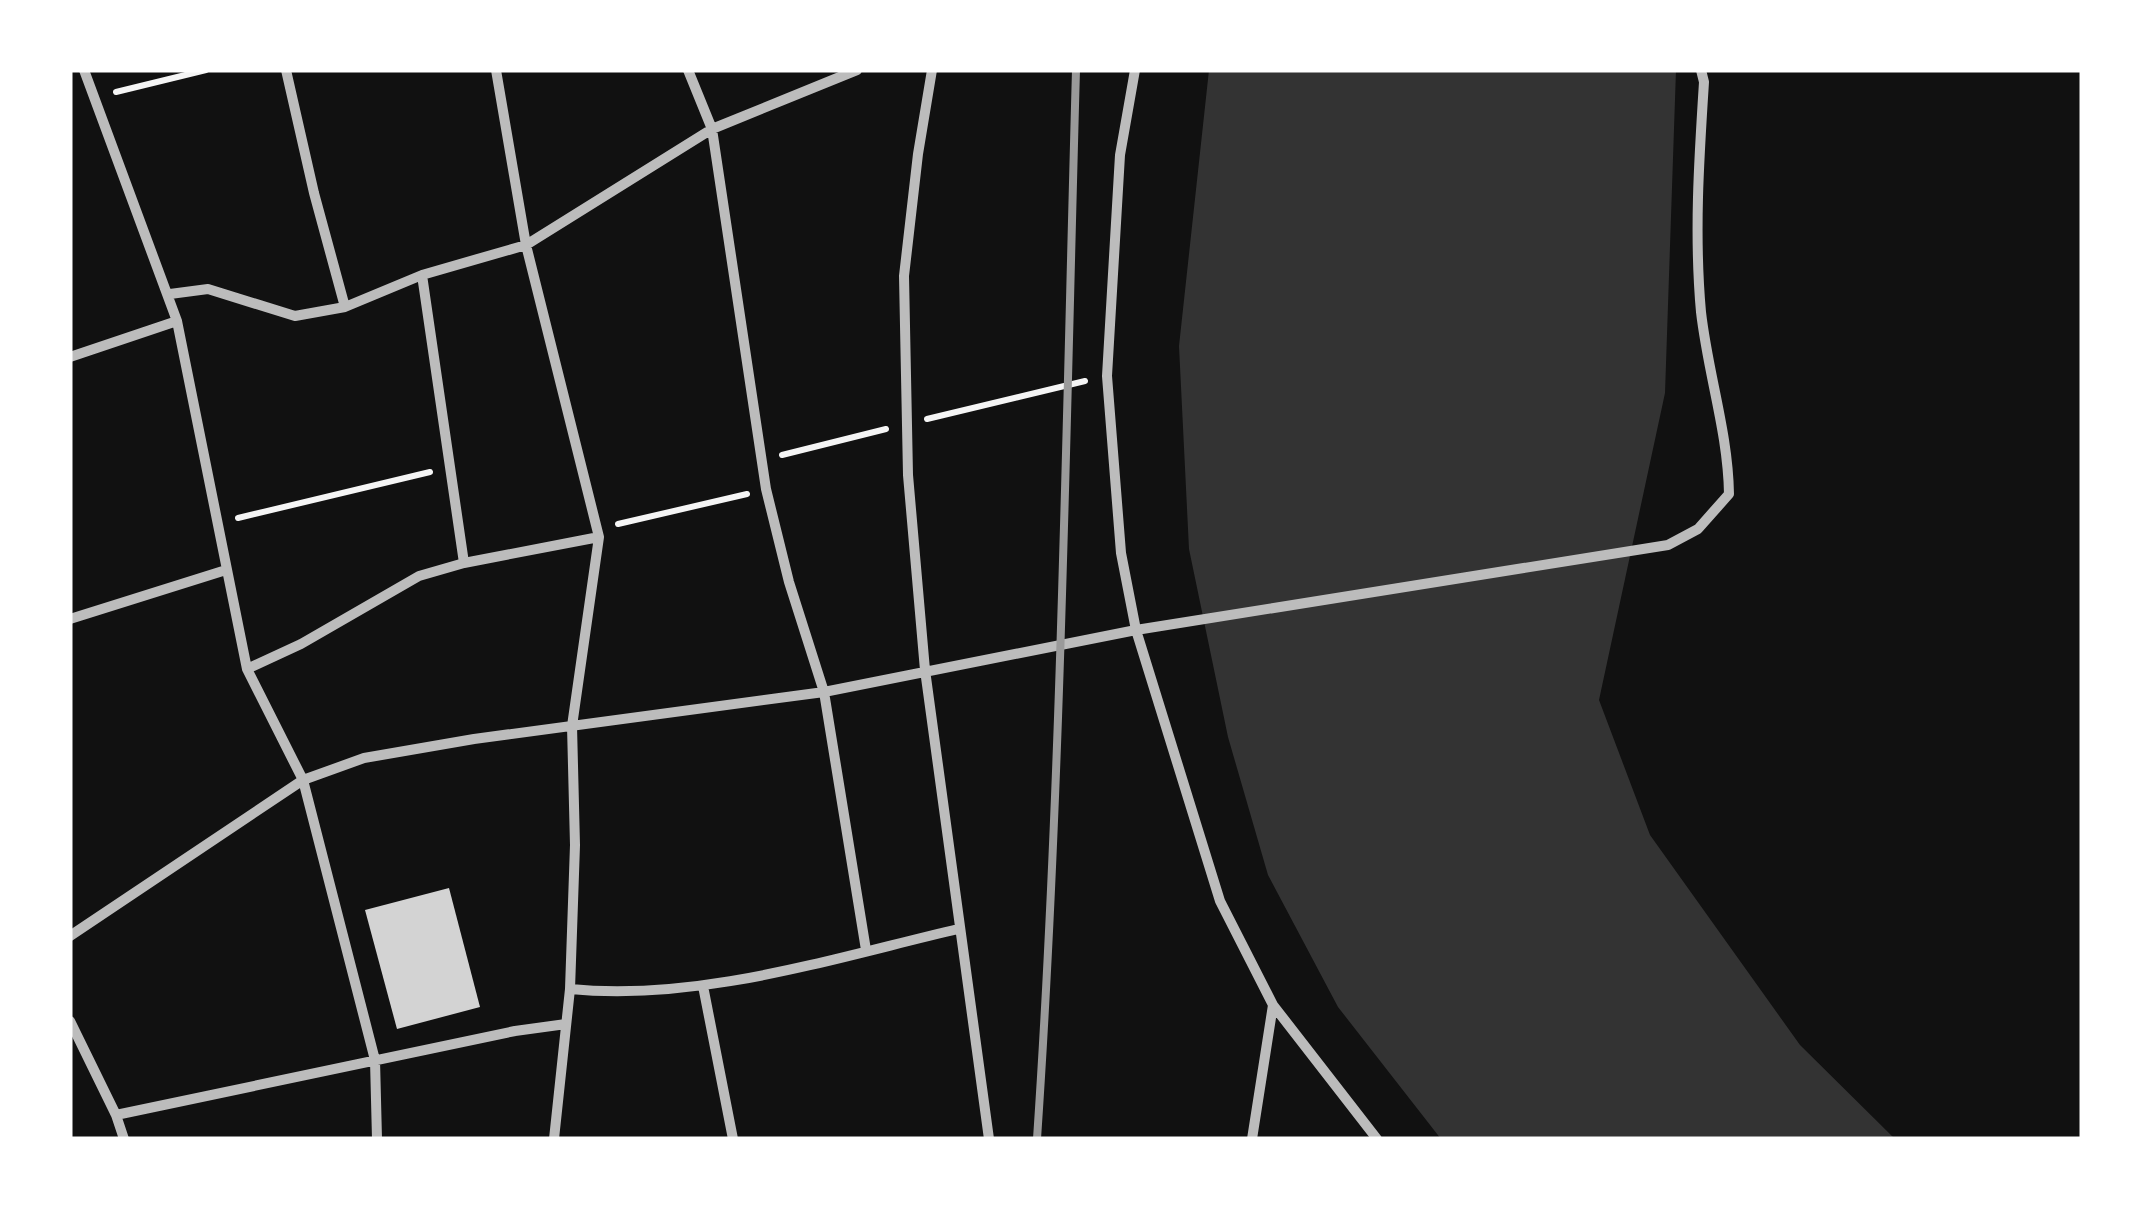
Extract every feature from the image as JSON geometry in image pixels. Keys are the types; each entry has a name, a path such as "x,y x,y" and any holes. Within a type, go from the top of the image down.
{"street":[{"path":"84,70 170,294 248,668 303,780 375,1060 377,1139"},
{"path":"286,70 345,307"},
{"path":"496,70 526,245 598,533 572,726 575,845 570,989 554,1139"},
{"path":"688,70 712,129 766,490 789,582 824,692 866,950"},
{"path":"170,294 208,288 296,316 345,307 422,275 526,245 712,129 857,70"},
{"path":"932,70 904,276 908,476 925,670 988,1139"},
{"path":"1134,70 1120,155 1107,376 1121,553 1136,630 1220,901 1273,1005 1377,1139"},
{"path":"70,936 303,780 364,758 474,739 824,692 1136,630 1668,544 1698,529 1730,494 1729,458 1702,316 1696,243 1704,82 1701,70"},
{"path":"422,275 464,563"},
{"path":"70,357 177,321"},
{"path":"248,668 301,644 419,576 598,533"},
{"path":"70,619 226,570"},
{"path":"570,989 644,993 703,986 958,929"},
{"path":"703,986 733,1139"},
{"path":"1252,1139 1273,1005"},
{"path":"70,1021 124,1139"},
{"path":"116,1115 566,1024"}],"path":[{"path":"95,98 206,70"},
{"path":"761,460 1107,376"},
{"path":"217,522 450,467"},
{"path":"598,533 766,490"}],"shaded area":[{"path":"1209,70 1676,70 1665,393 1599,700 1650,835 1800,1045 1895,1139 1441,1139 1338,1007 1268,875 1228,737 1189,549 1179,346"}],"building":[{"path":"449,888 480,1007 397,1029 365,910"}],"railway":[{"path":"1037,1139 1057,738 1076,70"}]}
